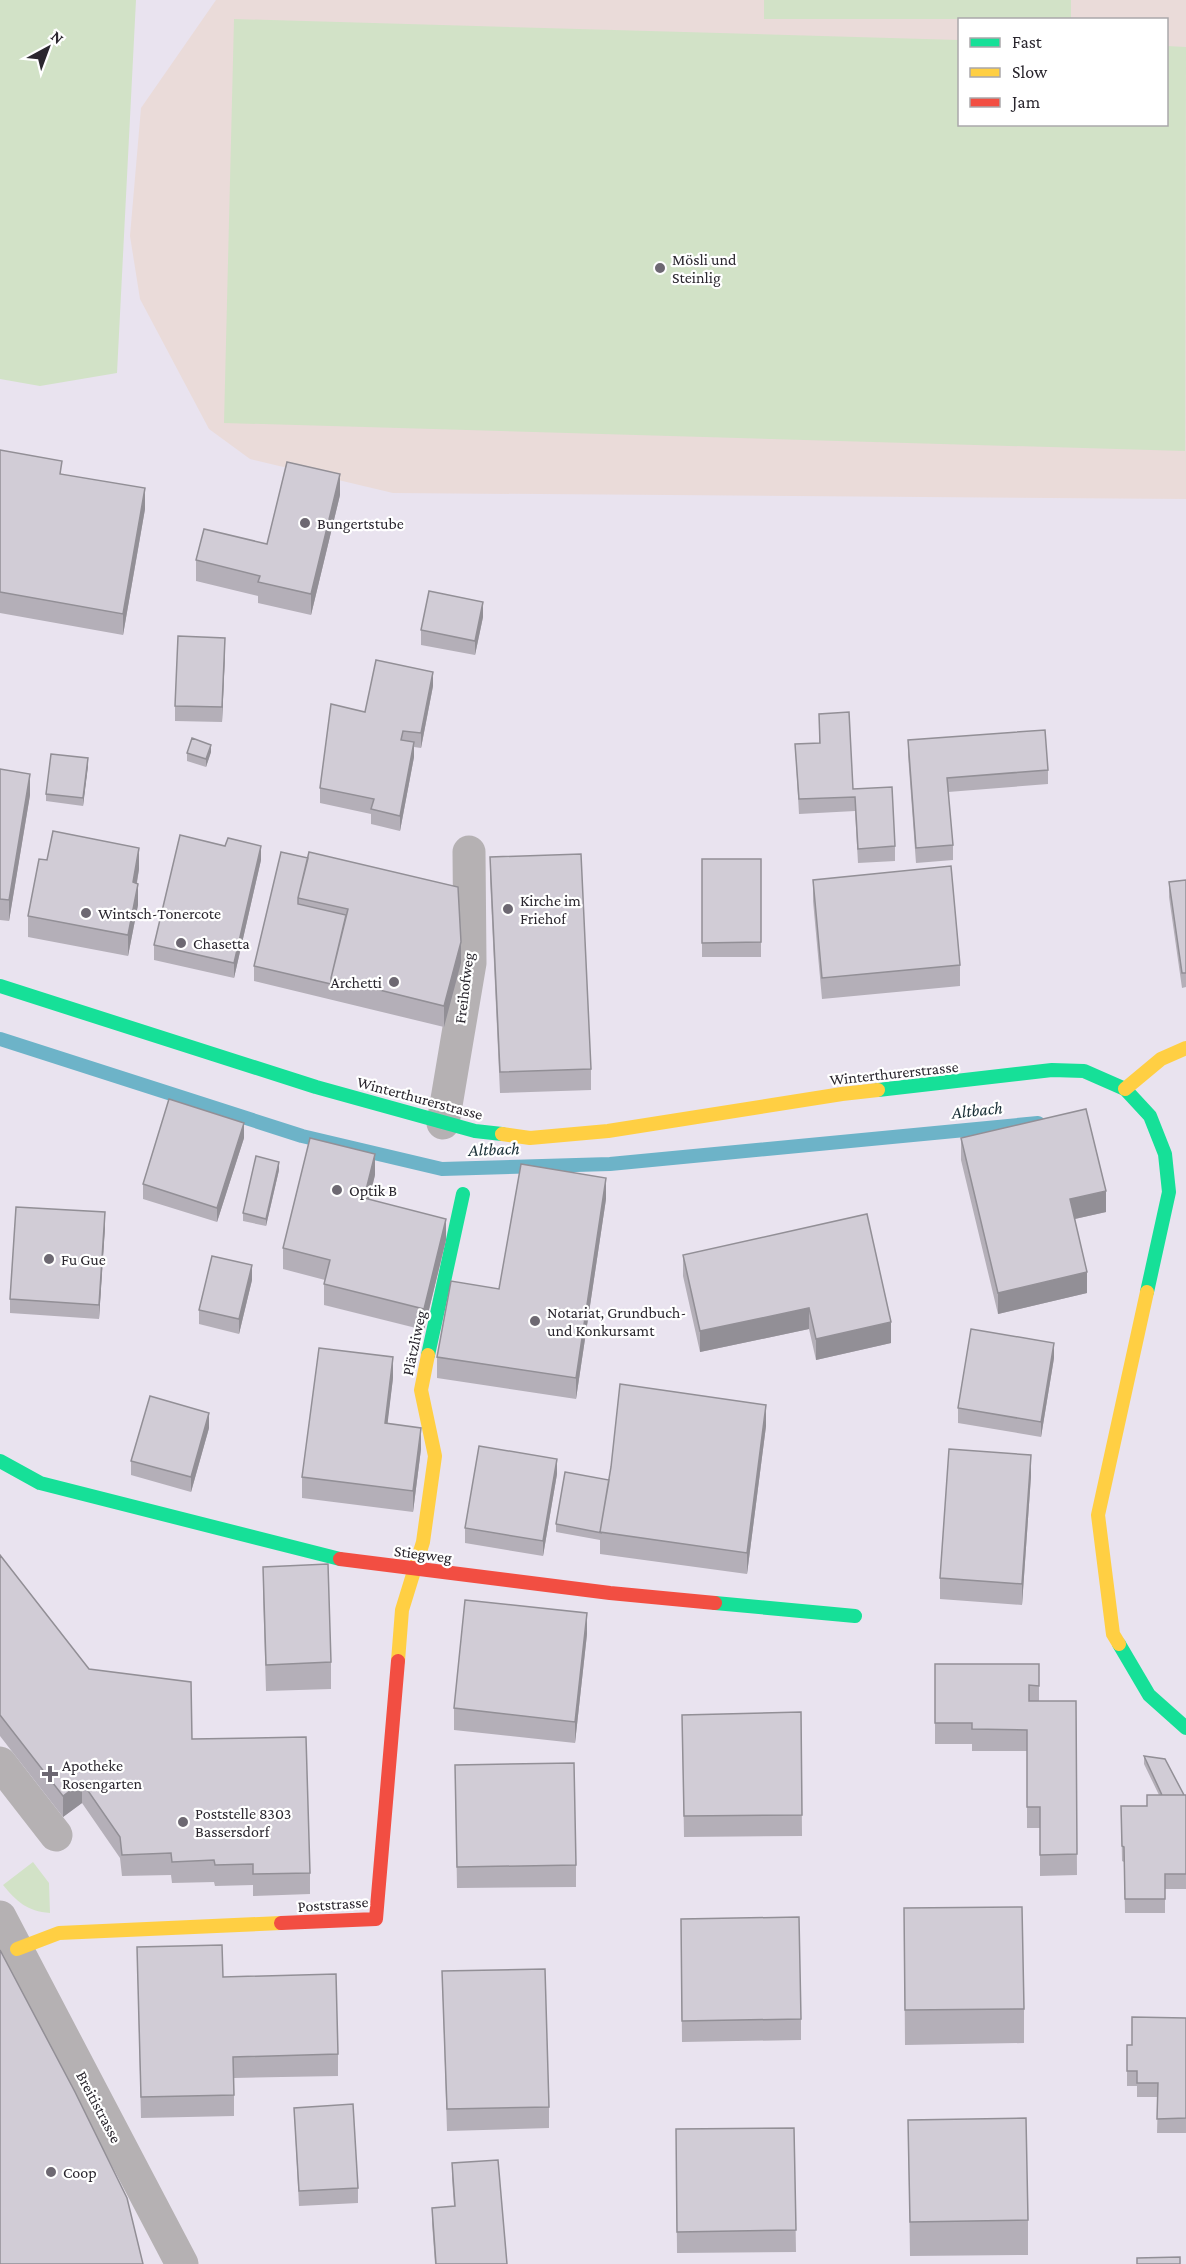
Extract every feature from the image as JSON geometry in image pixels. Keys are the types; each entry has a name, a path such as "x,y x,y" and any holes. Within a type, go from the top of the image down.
{"street":[{"name":"Freihofweg","path":"443,1123 470,963 469,852"},
{"name":"Winterthurerstrasse","path":"0,986 316,1087 475,1131 530,1138 608,1131 806,1099 1052,1070 1084,1071 1125,1089 1150,1116 1166,1154 1169,1192 1098,1515 1113,1634 1149,1695 1186,1728"},
{"path":"1125,1089 1159,1059 1186,1048"},
{"name":"Plätzliweg","path":"413,1570 423,1542 435,1456 421,1390 463,1194"},
{"name":"Stiegweg","path":"0,1461 40,1483 348,1561 610,1593 855,1616"},
{"name":"Poststrasse","path":"17,1949 59,1933 376,1919 402,1610 413,1570"},
{"path":"0,1763 56,1835"},
{"name":"Breitistrasse","path":"0,1917 182,2264"}],"shaded area":[{"name":"Mösli und Steinlig","path":"216,0 1186,0 1186,499 393,493 250,459 209,429 140,299 130,236 141,108"}],"green space":[{"path":"0,0 136,0 117,373 40,386 0,379"},
{"path":"764,0 1071,0 1071,18 764,19"},
{"name":"Mösli und Steinlig","path":"234,19 958,40 958,126 1168,126 1168,46 1186,47 1185,451 224,423"},
{"path":"33,1862 49,1883 50,1913 23,1905 3,1885"}],"building":[{"path":"0,450 62,461 60,474 145,488 123,614 0,592"},
{"name":"Bungertstube","path":"287,462 340,474 311,594 258,582 260,576 196,560 204,529 267,544"},
{"path":"429,591 483,602 475,641 421,630"},
{"path":"178,636 225,638 222,707 175,706"},
{"path":"376,660 433,672 421,733 403,731 401,740 414,742 400,816 371,809 374,799 320,788 331,704 365,712"},
{"path":"849,712 853,789 892,787 895,846 858,849 855,797 799,799 795,744 820,743 819,714"},
{"path":"1045,730 1048,770 947,778 953,845 916,848 908,740"},
{"path":"192,738 211,745 206,759 187,753"},
{"path":"51,754 88,758 83,798 46,794"},
{"path":"0,769 30,774 9,900 0,899"},
{"path":"53,831 139,848 133,882 138,884 128,935 28,916 39,859 47,860"},
{"path":"180,835 225,846 228,838 261,846 234,963 154,945"},
{"path":"281,852 308,858 298,904 346,915 331,984 254,966"},
{"path":"309,852 458,887 461,942 444,1006 331,978 348,909 298,898"},
{"path":"581,854 591,1069 500,1072 490,857"},
{"path":"702,859 761,859 761,942 702,943"},
{"path":"951,866 960,965 822,978 813,880"},
{"path":"1186,880 1186,973 1182,973 1169,882"},
{"path":"169,1099 244,1123 217,1208 143,1184"},
{"path":"1086,1109 1106,1191 1070,1199 1087,1272 998,1293 961,1138"},
{"path":"310,1138 375,1154 364,1198 446,1219 424,1309 324,1284 330,1260 283,1248"},
{"path":"256,1156 279,1162 266,1219 243,1213"},
{"path":"521,1164 606,1178 576,1378 437,1357 451,1281 499,1289"},
{"path":"16,1207 105,1212 99,1305 10,1299"},
{"path":"867,1214 891,1322 816,1339 809,1308 700,1331 683,1255"},
{"path":"212,1256 252,1265 239,1319 199,1310"},
{"path":"971,1329 1054,1343 1041,1422 958,1408"},
{"path":"319,1348 393,1357 385,1423 421,1428 413,1491 302,1477"},
{"path":"620,1384 766,1405 747,1553 600,1532 611,1467"},
{"path":"150,1396 209,1413 191,1477 131,1461"},
{"path":"479,1446 557,1459 543,1541 465,1528"},
{"path":"949,1449 1031,1455 1022,1584 940,1578"},
{"path":"565,1472 609,1480 600,1532 602,1533 556,1524"},
{"path":"0,1555 89,1669 191,1682 192,1739 306,1737 310,1873 253,1874 253,1864 215,1865 214,1860 172,1862 171,1853 122,1855 120,1837 82,1782 63,1796 0,1715"},
{"path":"328,1564 331,1662 266,1665 263,1567"},
{"path":"465,1600 587,1613 575,1722 454,1708"},
{"path":"935,1664 1039,1664 1039,1686 1029,1685 1029,1701 1076,1701 1077,1854 1040,1855 1040,1807 1027,1807 1027,1730 972,1729 972,1723 935,1723"},
{"path":"801,1712 802,1815 684,1816 682,1715"},
{"path":"1144,1756 1165,1759 1184,1795 1162,1795"},
{"path":"574,1763 576,1865 457,1867 455,1765"},
{"path":"1147,1795 1186,1795 1186,1874 1165,1874 1165,1899 1125,1899 1121,1806 1147,1806"},
{"path":"1022,1907 1024,2009 905,2010 904,1908"},
{"path":"799,1917 801,2019 682,2021 681,1919"},
{"path":"222,1945 223,1977 336,1974 338,2054 233,2057 234,2095 141,2097 137,1947"},
{"name":"Coop","path":"0,1950 75,2092 127,2198 143,2264 0,2264"},
{"path":"545,1969 549,2107 447,2109 442,1971"},
{"path":"1132,2017 1186,2018 1186,2118 1157,2119 1158,2083 1137,2083 1137,2071 1127,2071 1127,2045 1132,2045"},
{"path":"353,2104 358,2188 299,2191 294,2108"},
{"path":"1026,2118 1028,2220 910,2222 908,2120"},
{"path":"794,2128 796,2230 677,2232 676,2129"},
{"path":"498,2160 507,2264 436,2264 432,2208 455,2206 452,2163"},
{"path":"1180,2257 1180,2264 1137,2264 1137,2258"}],"waterway":[{"name":"Altbach","path":"0,1039 302,1136 442,1169 610,1164 1038,1123"}],"traffic: fast":[{"path":"0,986 316,1087 475,1131 502,1134"},
{"path":"878,1090 1052,1070 1084,1071 1125,1089 1150,1116 1165,1154 1169,1192 1147,1292"},
{"path":"428,1355 463,1194"},
{"path":"0,1461 40,1483 340,1559"},
{"path":"715,1603 855,1616"},
{"path":"1119,1644 1149,1695 1186,1728"}],"traffic: slow":[{"path":"1125,1089 1161,1059 1186,1048"},
{"path":"502,1134 530,1138 608,1131 878,1090"},
{"path":"1119,1644 1113,1634 1098,1515 1147,1292"},
{"path":"398,1661 402,1610 423,1542 435,1456 421,1390 428,1355"},
{"path":"17,1949 59,1933 281,1923"}],"traffic: jam":[{"path":"340,1559 610,1593 715,1603"},
{"path":"281,1923 376,1919 398,1661"}],"place":[{"name":"Mösli und Steinlig","path":"660,268"},
{"name":"Bungertstube","path":"305,523"},
{"name":"Kirche im Friehof","path":"508,909"},
{"name":"Wintsch-Tonercote","path":"86,913"},
{"name":"Chasetta","path":"181,943"},
{"name":"Archetti","path":"394,982"},
{"name":"Optik B","path":"337,1190"},
{"name":"Fu Gue","path":"49,1259"},
{"name":"Notariat, Grundbuch- und Konkursamt","path":"535,1321"},
{"name":"Apotheke Rosengarten","path":"50,1774"},
{"name":"Poststelle 8303 Bassersdorf","path":"183,1822"},
{"name":"Coop","path":"51,2172"}]}
